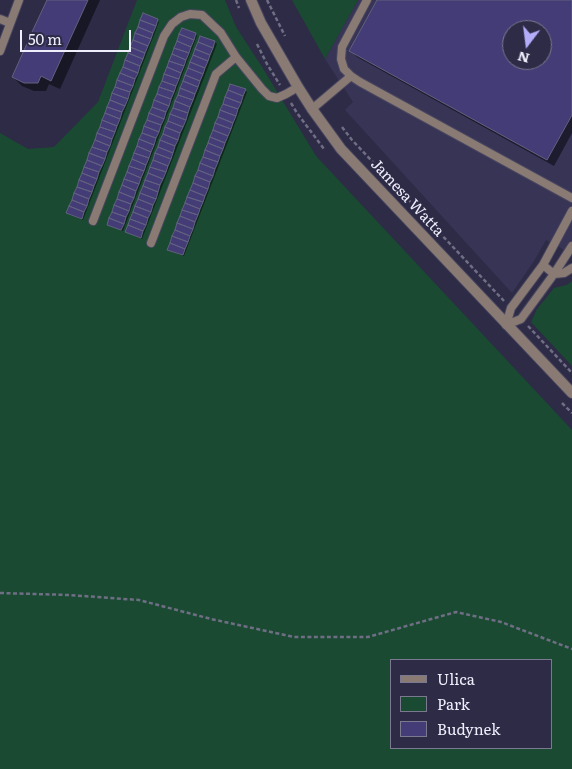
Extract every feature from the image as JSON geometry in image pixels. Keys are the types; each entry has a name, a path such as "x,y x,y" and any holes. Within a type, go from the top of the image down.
{"street":[{"name":"Jamesa Watta","path":"251,0 261,23 298,87 341,149 572,393"}],"lane":[{"path":"0,52 20,0"},
{"path":"367,0 342,47 341,59 344,69 351,76 572,198"},
{"path":"93,221 164,36 172,24 181,18 190,14 202,15 221,33 236,57 269,96 277,98 298,87"},
{"path":"0,19 10,22"},
{"path":"151,243 216,74 236,57"},
{"path":"312,109 351,76"},
{"path":"506,325 511,308 543,265 572,210"},
{"path":"506,325 521,319 572,246"},
{"path":"543,265 554,274 564,273 572,268"}],"path":[{"path":"267,0 286,38"},
{"path":"338,122 358,146 511,308"},
{"path":"521,319 572,373"},
{"path":"0,593 139,600 211,619 294,637 368,637 456,612 501,622 572,649"}],"shaded area":[{"path":"358,0 572,0 572,254 546,240 512,293 345,110 353,102 325,59"}],"green space":[{"path":"137,0 225,0 236,27 316,156 572,430 572,769 0,769 0,133 28,149 54,147 98,102"},
{"path":"292,0 358,0 325,59"},
{"path":"572,281 572,366 531,322 537,309 554,288 567,285"}],"building":[{"path":"47,0 88,0 51,81 41,76 38,83 24,83 12,77 30,37 33,38 34,34 32,32"},
{"path":"377,0 572,0 572,115 547,160 349,51"},
{"path":"143,13 158,19 156,26 140,20"},
{"path":"140,20 156,26 153,33 138,27"},
{"path":"138,27 153,33 151,39 135,33"},
{"path":"182,28 196,33 194,40 179,34"},
{"path":"135,33 151,39 148,46 133,40"},
{"path":"179,34 194,40 191,47 177,41"},
{"path":"200,36 215,41 213,48 198,42"},
{"path":"133,40 148,46 145,53 130,47"},
{"path":"177,41 191,47 189,53 174,48"},
{"path":"198,42 213,48 210,55 195,49"},
{"path":"130,47 145,53 143,59 128,53"},
{"path":"174,48 189,53 186,60 172,54"},
{"path":"195,49 210,55 208,61 193,55"},
{"path":"128,53 143,59 140,66 125,60"},
{"path":"172,54 186,60 184,66 169,61"},
{"path":"193,55 208,61 205,68 190,62"},
{"path":"125,60 140,66 138,73 123,67"},
{"path":"169,61 184,66 181,73 167,67"},
{"path":"190,62 205,68 203,74 188,68"},
{"path":"123,67 138,73 135,79 120,73"},
{"path":"167,67 181,73 179,79 164,74"},
{"path":"188,68 203,74 200,81 185,75"},
{"path":"120,73 135,79 133,86 117,80"},
{"path":"164,74 179,79 176,86 162,81"},
{"path":"185,75 200,81 198,87 183,81"},
{"path":"117,80 133,86 130,92 115,87"},
{"path":"162,81 176,86 174,92 159,87"},
{"path":"183,81 198,87 195,94 180,88"},
{"path":"230,84 246,89 243,96 228,90"},
{"path":"115,87 130,92 128,99 112,93"},
{"path":"159,87 174,92 171,99 157,94"},
{"path":"180,88 195,94 193,100 178,95"},
{"path":"228,90 243,96 241,103 225,97"},
{"path":"112,93 128,99 125,106 110,100"},
{"path":"157,94 171,99 169,106 154,100"},
{"path":"178,95 193,100 190,107 175,101"},
{"path":"225,97 241,103 238,109 223,104"},
{"path":"110,100 125,106 122,112 107,107"},
{"path":"154,100 169,106 166,112 152,107"},
{"path":"175,101 190,107 188,113 173,108"},
{"path":"223,104 238,109 236,116 220,110"},
{"path":"107,107 122,112 120,119 105,113"},
{"path":"152,107 166,112 164,119 149,113"},
{"path":"173,108 188,113 186,120 170,114"},
{"path":"220,110 236,116 233,123 218,117"},
{"path":"105,113 120,119 117,126 102,120"},
{"path":"149,113 164,119 161,125 147,120"},
{"path":"170,114 186,120 183,127 168,121"},
{"path":"218,117 233,123 231,129 215,123"},
{"path":"102,120 117,126 115,132 100,127"},
{"path":"147,120 161,125 159,132 144,126"},
{"path":"168,121 183,127 180,133 165,127"},
{"path":"215,123 231,129 228,136 213,130"},
{"path":"144,126 159,132 156,138 142,133"},
{"path":"100,127 115,132 112,139 97,133"},
{"path":"165,127 180,133 178,140 163,134"},
{"path":"213,130 228,136 225,143 210,137"},
{"path":"97,133 112,139 110,146 95,140"},
{"path":"142,133 156,138 154,145 139,139"},
{"path":"163,134 178,140 175,146 160,140"},
{"path":"210,137 225,143 223,149 208,143"},
{"path":"139,139 154,145 151,152 137,146"},
{"path":"95,140 110,146 107,152 92,147"},
{"path":"160,140 175,146 173,153 158,147"},
{"path":"208,143 223,149 220,156 205,150"},
{"path":"137,146 151,152 149,158 134,153"},
{"path":"92,147 107,152 105,159 89,153"},
{"path":"158,147 173,153 171,159 155,153"},
{"path":"205,150 220,156 218,162 203,157"},
{"path":"89,153 105,159 102,166 87,160"},
{"path":"134,153 149,158 146,165 132,159"},
{"path":"155,153 171,159 168,166 153,160"},
{"path":"203,157 218,162 215,169 200,163"},
{"path":"132,159 146,165 144,171 129,166"},
{"path":"87,160 102,166 99,172 84,167"},
{"path":"153,160 168,166 166,172 150,167"},
{"path":"200,163 215,169 213,176 198,170"},
{"path":"129,166 144,171 141,178 127,172"},
{"path":"84,167 99,172 97,179 82,173"},
{"path":"150,167 166,172 163,179 148,173"},
{"path":"198,170 213,176 210,182 195,176"},
{"path":"127,172 141,178 139,184 124,179"},
{"path":"82,173 97,179 94,186 79,180"},
{"path":"148,173 163,179 160,185 145,180"},
{"path":"195,176 210,182 208,189 193,183"},
{"path":"124,179 139,184 136,191 122,185"},
{"path":"79,180 94,186 92,192 77,187"},
{"path":"145,180 160,185 158,192 143,186"},
{"path":"193,183 208,189 205,196 190,190"},
{"path":"122,185 136,191 134,198 119,192"},
{"path":"143,186 158,192 156,199 140,193"},
{"path":"77,187 92,192 89,199 74,193"},
{"path":"190,190 205,196 203,202 187,197"},
{"path":"119,192 134,198 131,204 117,199"},
{"path":"74,193 89,199 87,206 72,200"},
{"path":"140,193 156,199 153,205 138,199"},
{"path":"187,197 203,202 200,209 185,203"},
{"path":"117,199 131,204 129,211 114,205"},
{"path":"138,199 153,205 151,212 135,206"},
{"path":"72,200 87,206 84,212 69,206"},
{"path":"185,203 200,209 198,215 182,210"},
{"path":"114,205 129,211 126,217 112,212"},
{"path":"69,206 84,212 82,219 66,213"},
{"path":"135,206 151,212 148,218 133,212"},
{"path":"182,210 198,215 195,222 180,216"},
{"path":"112,212 126,217 124,224 109,218"},
{"path":"133,212 148,218 146,225 130,219"},
{"path":"180,216 195,222 193,229 177,223"},
{"path":"109,218 124,224 121,230 107,225"},
{"path":"130,219 146,225 143,231 128,225"},
{"path":"177,223 193,229 190,236 175,230"},
{"path":"128,225 143,231 141,238 125,232"},
{"path":"175,230 190,236 188,242 172,236"},
{"path":"172,236 188,242 185,249 170,243"},
{"path":"170,243 185,249 183,255 167,250"}]}
